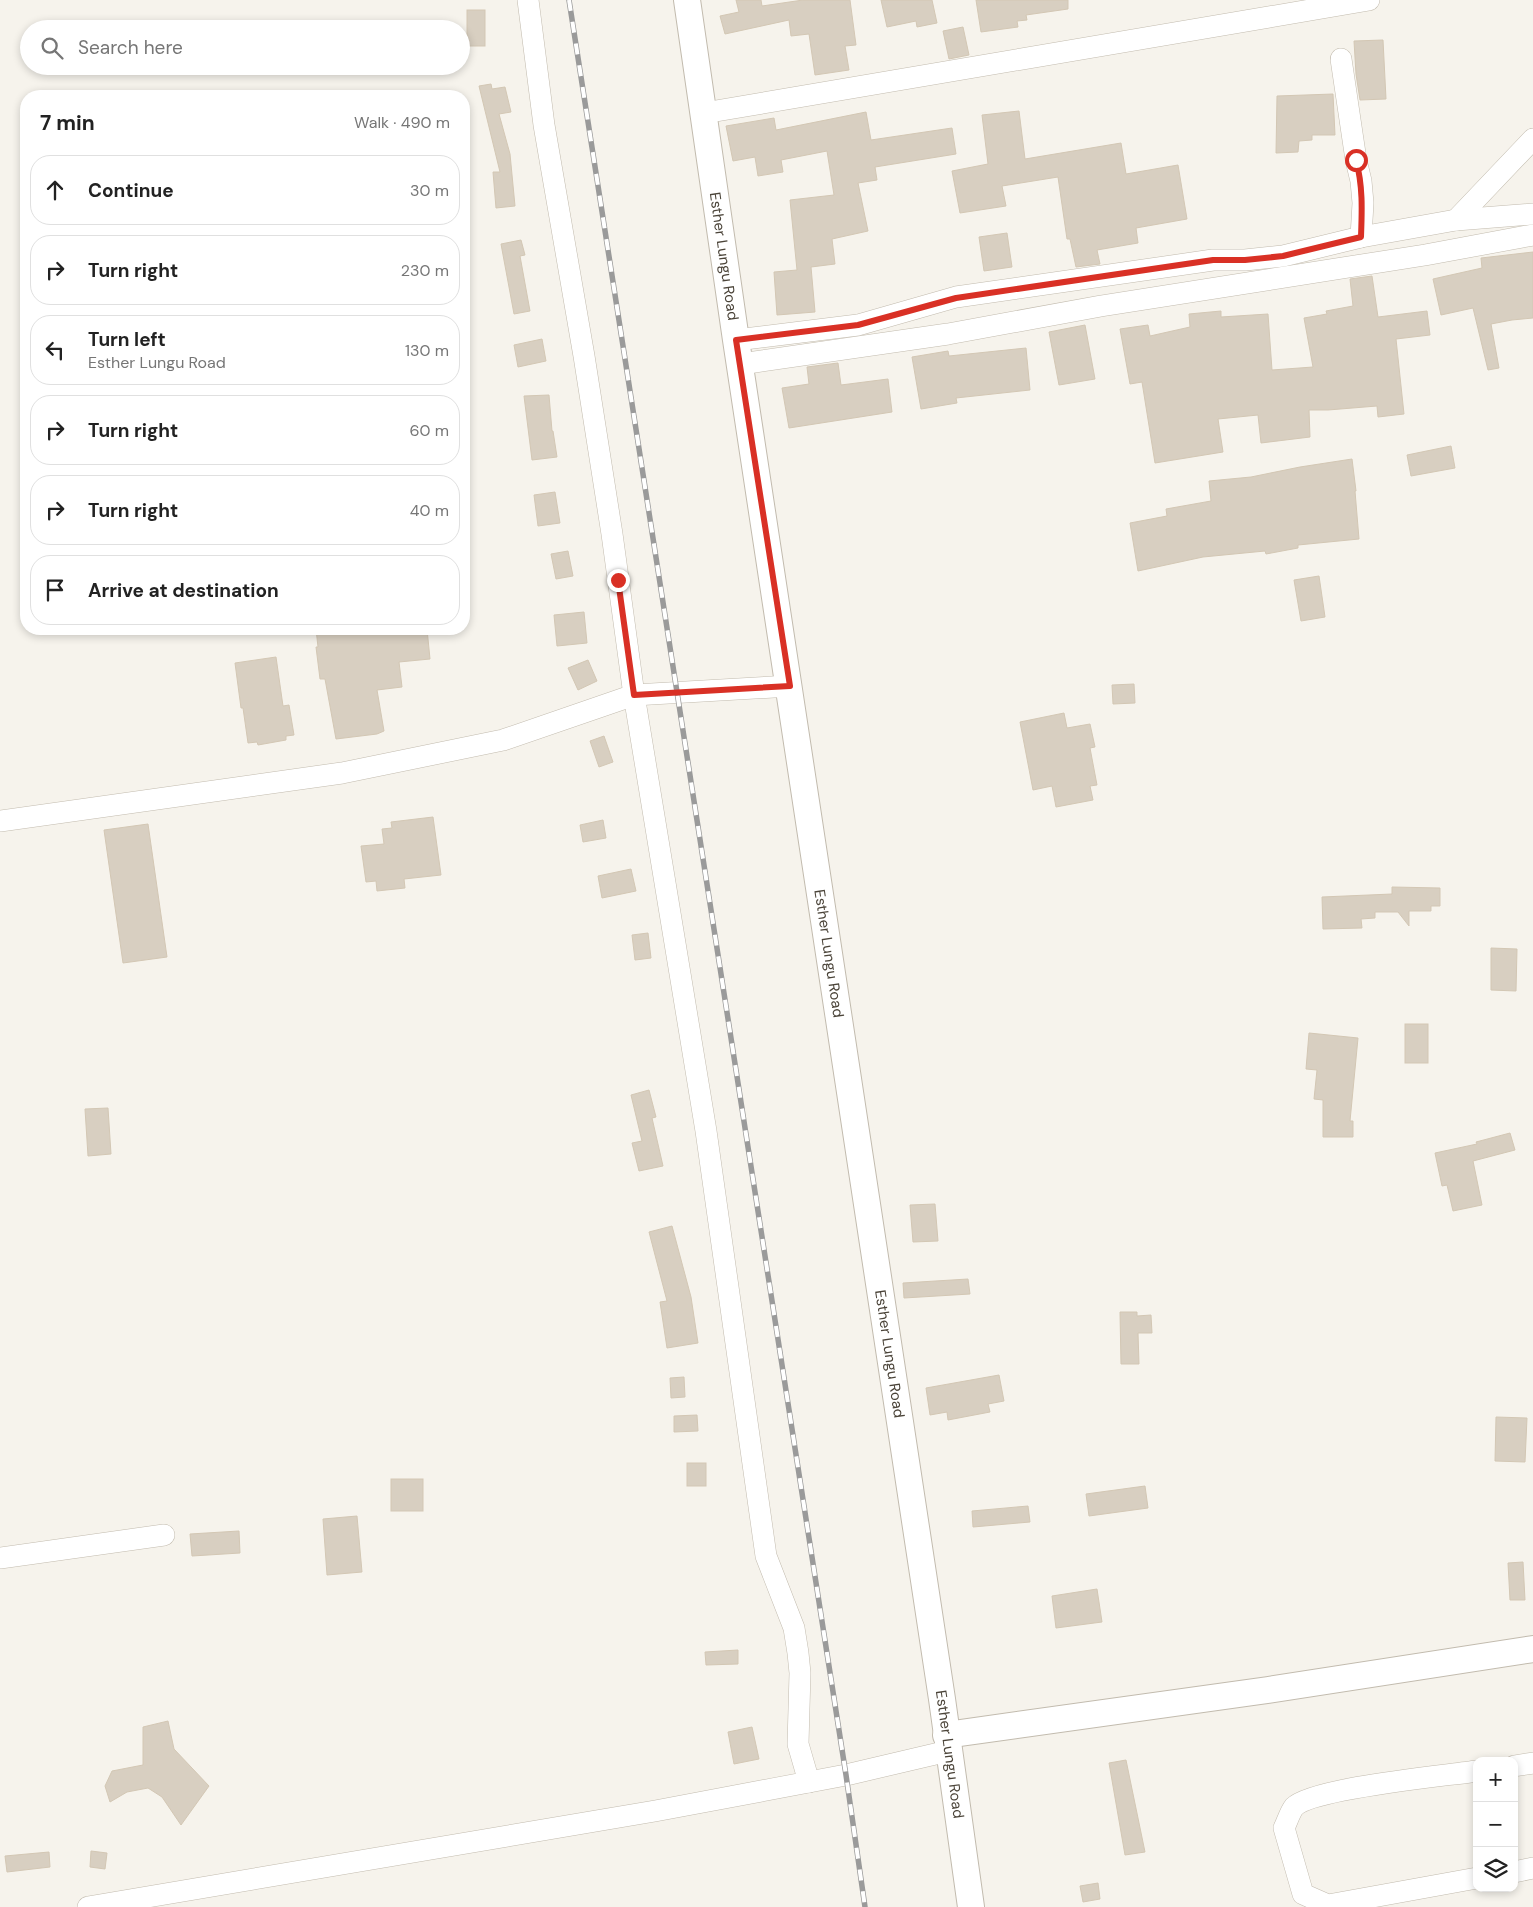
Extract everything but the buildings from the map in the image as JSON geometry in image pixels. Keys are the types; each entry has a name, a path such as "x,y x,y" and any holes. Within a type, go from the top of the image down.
{"street":[{"path":"528,0 544,125 612,534 634,695 706,1131 766,1556 794,1628 798,1653 800,1673 798,1744 809,1782"},
{"name":"Esther Lungu Road","path":"687,0 971,1907"},
{"path":"704,113 1369,0"},
{"path":"1341,59 1361,181 1363,203 1361,237"},
{"path":"1456,220 1533,139"},
{"path":"738,352 858,325 956,298 1213,260 1245,260 1283,256 1361,237 1456,220 1533,214"},
{"path":"738,352 948,334 1111,304 1406,258 1533,235"},
{"path":"0,821 342,773 503,740 634,695 790,686"},
{"path":"0,1558 164,1535"},
{"path":"88,1907 655,1811 809,1782 947,1743 1533,1649"},
{"path":"1518,1765 1533,1763"},
{"path":"1473,1772 1314,1796 1294,1807 1284,1828 1302,1894 1328,1905 1473,1879"},
{"path":"1518,1871 1533,1868"}],"railway":[{"path":"569,0 865,1907"}],"route":[{"path":"618,580 634,695 790,686 736,340 858,325 956,298 1213,260 1245,260 1283,256 1361,237 1363,203 1361,181 1356,160"}]}
